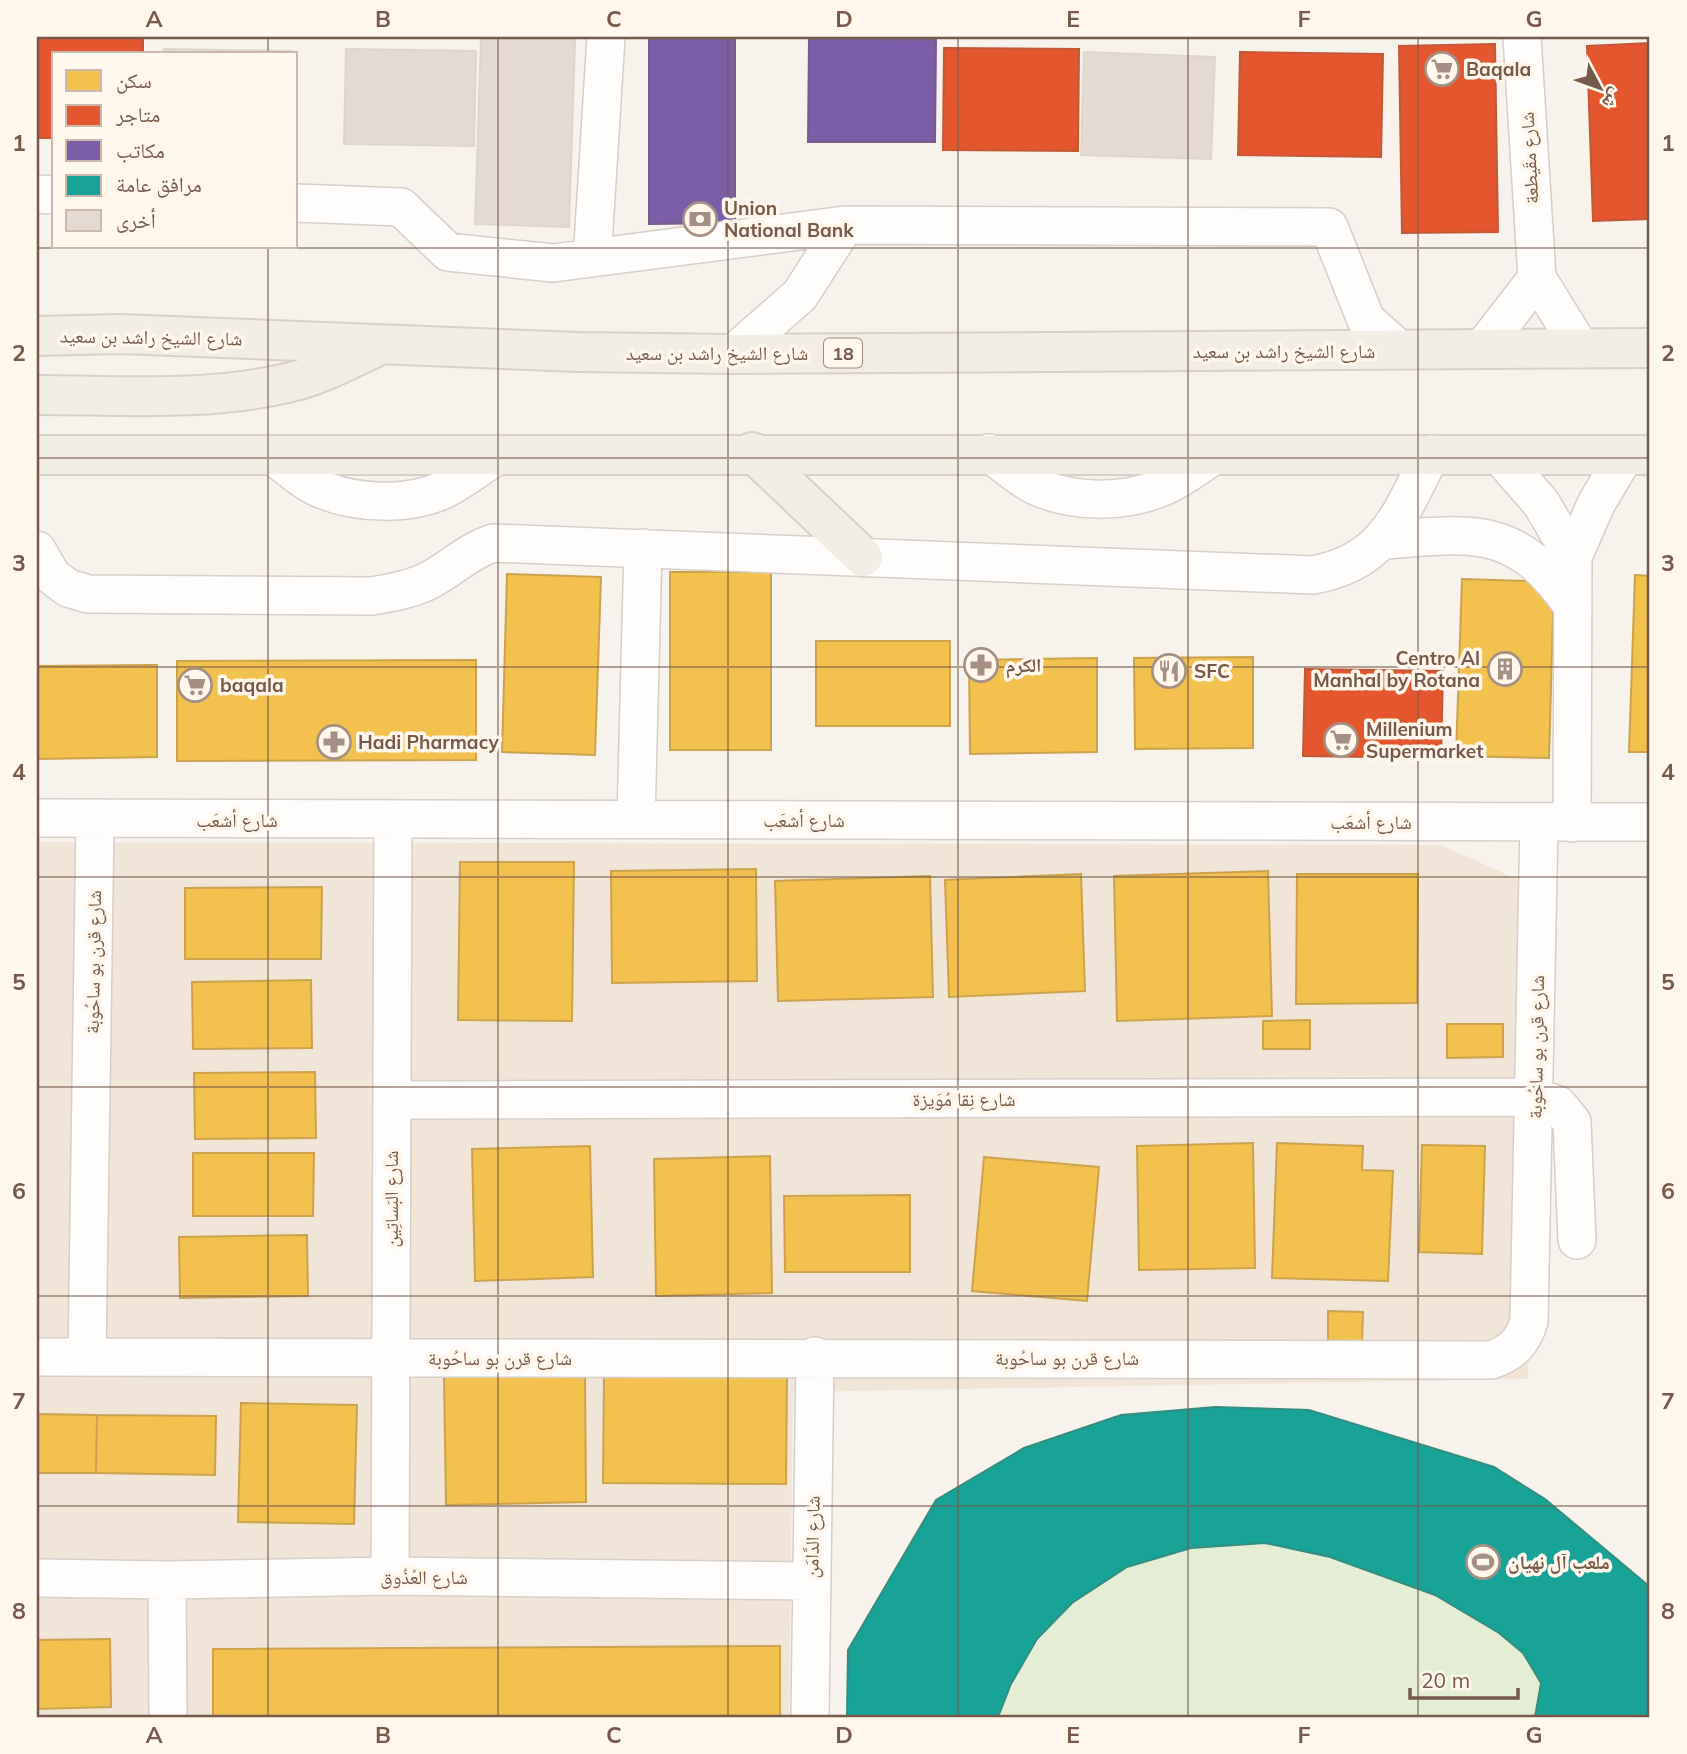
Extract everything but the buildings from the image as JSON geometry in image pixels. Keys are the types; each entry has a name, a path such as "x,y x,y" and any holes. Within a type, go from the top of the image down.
{"main road":[{"name":"شارع الشيخ راشد بن سعيد","path":"37,336 120,334 578,352 733,354 1650,348"},
{"path":"37,395 239,392 301,378 338,366 384,344"},
{"path":"752,452 863,557"},
{"path":"37,455 752,452 1638,455"}],"street":[{"path":"593,245 606,37"},
{"name":"شارع مقَيطعة","path":"1522,37 1537,278 1581,349"},
{"path":"298,203 401,206 448,251 553,263 845,225 1328,227 1366,320 1400,350"},
{"path":"733,354 800,295 845,225"},
{"path":"1482,349 1537,278"},
{"path":"37,550 52,576 68,588 88,594 372,596 401,592 428,581 472,550 493,543 1312,575 1339,571 1363,559 1383,540 1431,454"},
{"path":"1555,823 1573,557 1596,504 1638,455"},
{"path":"1500,456 1541,503 1573,557"},
{"path":"1383,540 1484,537 1520,550 1550,573 1571,604"},
{"path":"636,819 643,548"},
{"name":"شارع أشعَب","path":"37,818 393,821 636,819 1650,822"},
{"name":"شارع قرن بو ساحُوبة","path":"87,1357 95,820"},
{"name":"شارع البَساتِين","path":"390,1576 393,821"},
{"name":"شارع قرن بو ساحُوبة","path":"37,1357 391,1359 815,1356 1491,1360 1502,1357 1520,1342 1529,1321 1535,1097 1555,823"},
{"path":"1535,1097 1558,1105 1572,1122 1577,1240"},
{"name":"شارع نِقا مُوَيزة","path":"392,1100 1535,1097"},
{"name":"شارع الدَّامَن","path":"810,1717 815,1356"},
{"name":"شارع العُذُوق","path":"37,1578 167,1580 390,1576 812,1580"},
{"path":"167,1580 168,1717"}],"shaded area":[{"path":"37,842 1441,845 1532,886 1528,1379 793,1392 789,1717 37,1717"}],"green space":[{"path":"1265,1543 1366,1569 1401,1581 1435,1595 1496,1630 1521,1651 1541,1683 1535,1717 998,1717 1029,1655 1048,1628 1095,1586 1154,1557 1190,1548"}],"place":[{"name":"Baqala","path":"1442,69"},
{"name":"Union National Bank","path":"700,219"},
{"name":"الكرم","path":"981,665"},
{"name":"Centro Al Manhal by Rotana","path":"1505,669"},
{"name":"SFC","path":"1169,671"},
{"name":"baqala","path":"195,685"},
{"name":"Millenium Supermarket","path":"1341,740"},
{"name":"Hadi Pharmacy","path":"334,742"},
{"name":"ملعب آل نهيان","path":"1483,1562"}]}
